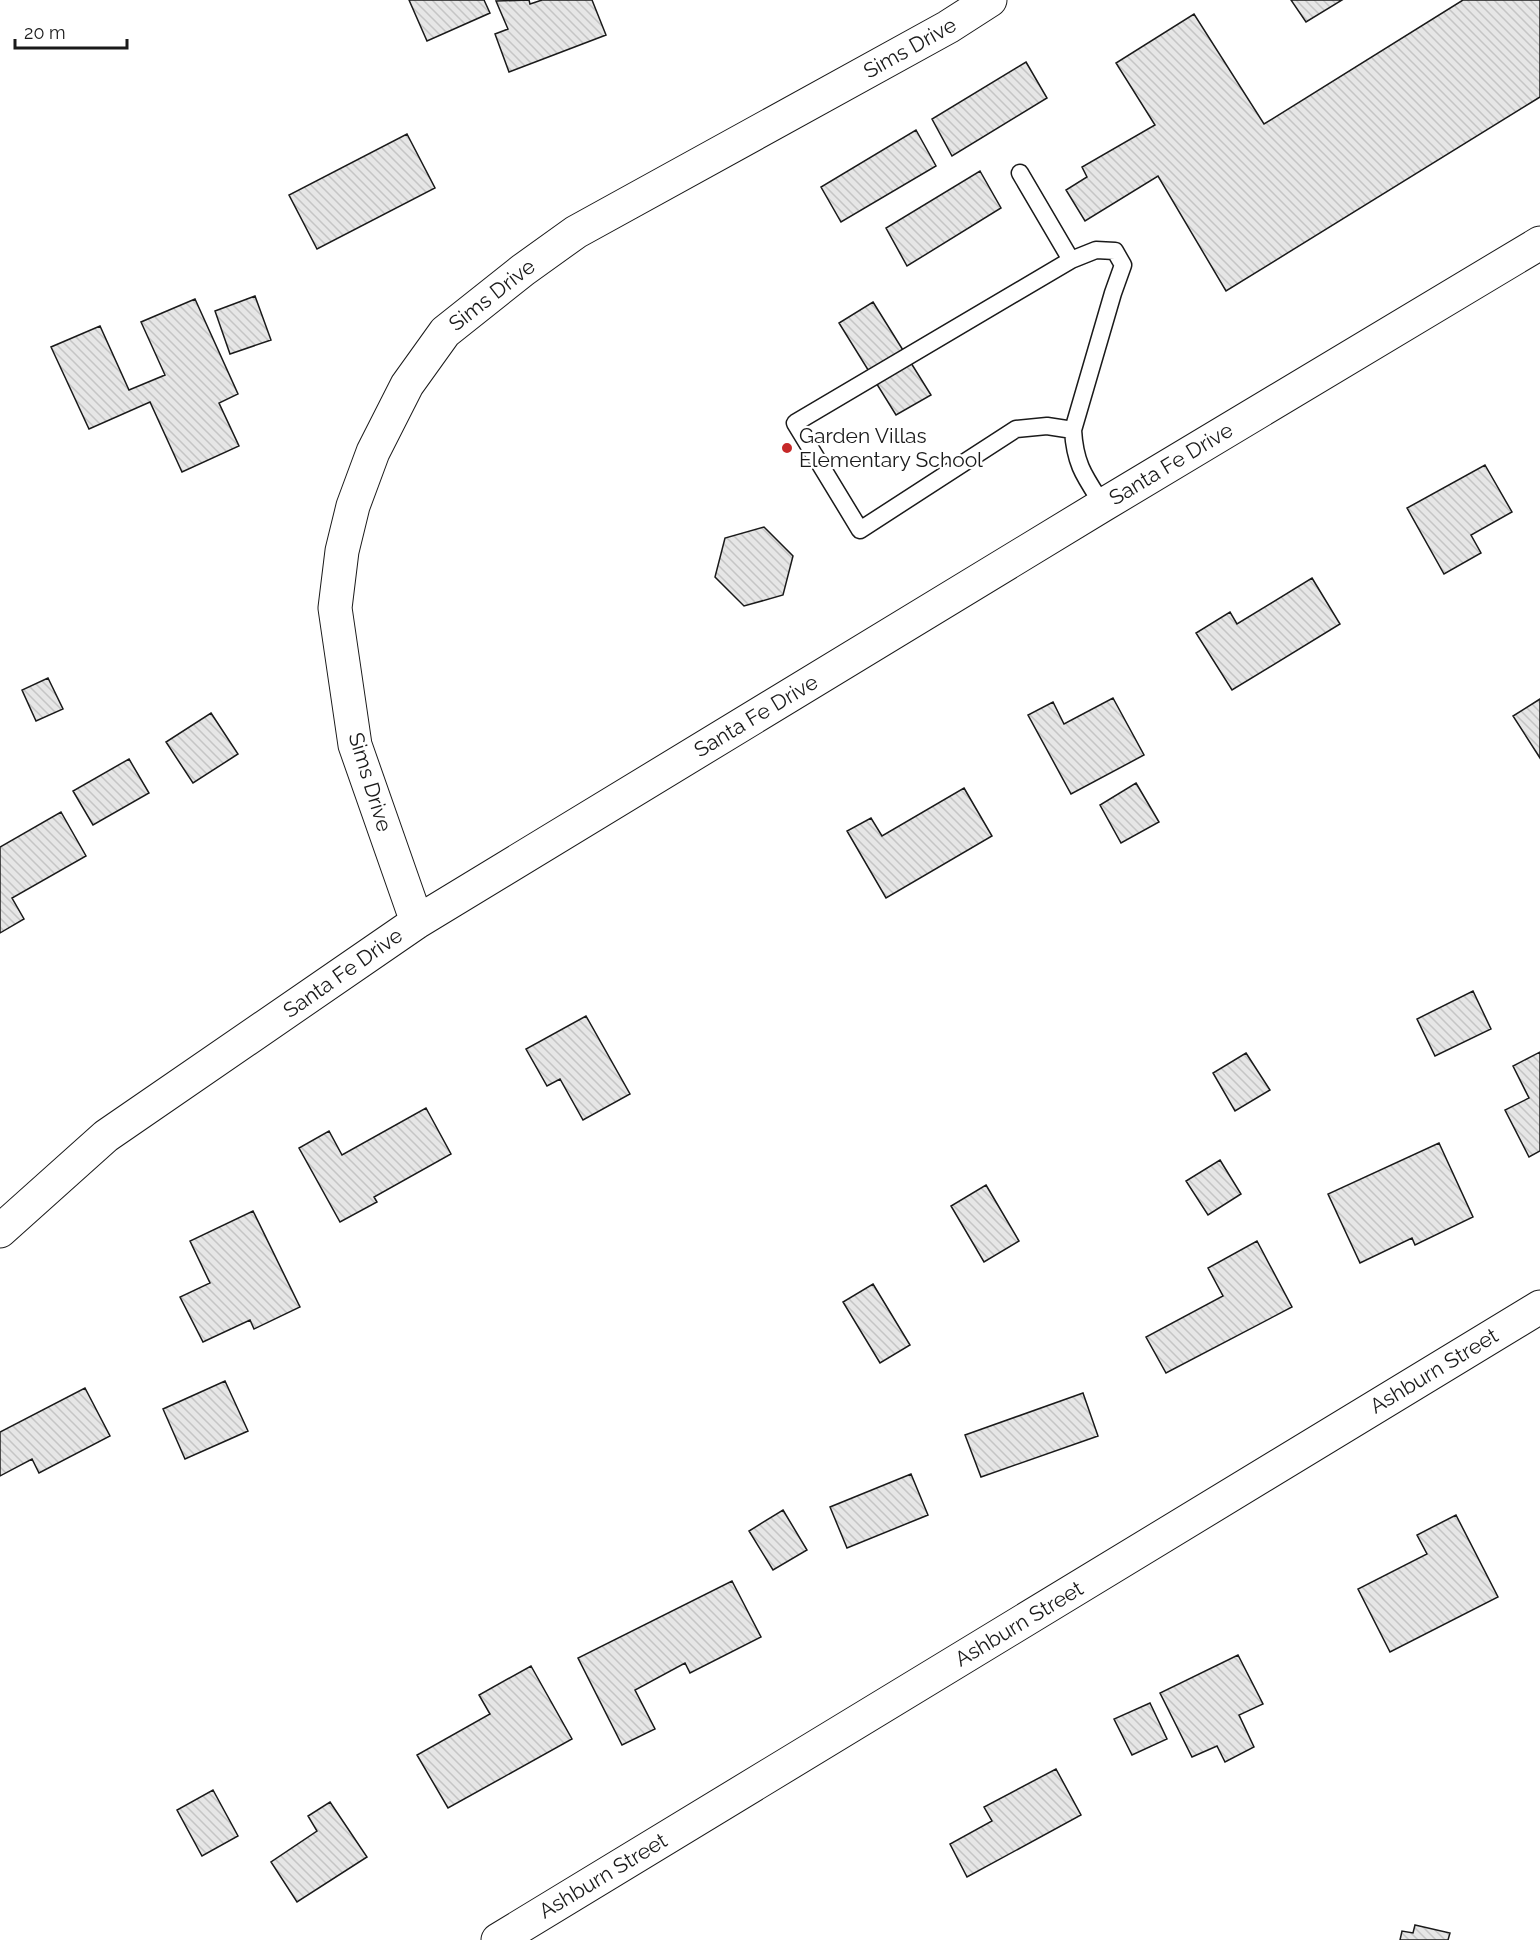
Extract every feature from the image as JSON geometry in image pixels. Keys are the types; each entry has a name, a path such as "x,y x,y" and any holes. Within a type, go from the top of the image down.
{"street":[{"name":"Sims Drive","path":"417,922 355,745 335,608 342,551 353,506 373,452 407,385 445,332 523,270 576,232 948,27 990,0"},
{"name":"Santa Fe Drive","path":"0,1231 106,1136 417,922 1103,505 1540,243"},
{"name":"Ashburn Street","path":"498,1940 1540,1307"}],"lane":[{"path":"1020,173 1071,260"},
{"path":"1073,430 1047,426 1016,429 860,530 795,423 1071,260 1096,250 1115,251 1123,265 1073,430 1074,451 1081,471 1103,505"}],"building":[{"path":"409,0 484,0 490,13 427,41"},
{"path":"529,0 530,4 542,0 592,0 606,35 509,72 495,34 508,29 496,1"},
{"path":"1291,0 1342,0 1306,22"},
{"path":"1463,0 1540,0 1540,97 1226,291 1158,176 1085,221 1066,190 1087,177 1082,167 1155,125 1116,63 1194,14 1264,124"},
{"path":"1026,62 1047,98 952,156 932,119"},
{"path":"916,130 936,166 841,222 821,187"},
{"path":"407,134 435,188 317,249 289,195"},
{"path":"980,171 1001,208 907,266 886,228"},
{"path":"255,296 271,340 230,354 215,311"},
{"path":"195,299 238,394 219,403 239,446 182,472 150,402 89,429 51,347 100,326 129,390 165,375 141,322"},
{"path":"873,302 931,395 896,415 839,323"},
{"path":"1485,465 1512,512 1471,535 1481,553 1444,574 1407,508"},
{"path":"764,527 793,556 783,595 744,606 715,577 725,538"},
{"path":"1312,578 1340,624 1232,690 1196,633 1230,612 1237,624"},
{"path":"48,678 63,709 36,721 22,690"},
{"path":"1113,698 1144,755 1071,794 1028,715 1053,702 1064,724"},
{"path":"1540,699 1540,758 1513,716"},
{"path":"211,713 238,754 193,783 166,742"},
{"path":"129,759 149,793 93,825 73,791"},
{"path":"1136,783 1159,822 1121,843 1100,805"},
{"path":"964,788 992,836 886,898 847,831 871,818 882,836"},
{"path":"61,812 86,856 12,898 24,919 0,933 0,847"},
{"path":"1473,991 1491,1029 1435,1056 1417,1019"},
{"path":"586,1016 630,1094 583,1120 560,1079 547,1086 526,1049"},
{"path":"1540,1052 1540,1151 1529,1157 1505,1110 1529,1098 1513,1066"},
{"path":"1246,1053 1270,1090 1235,1111 1213,1073"},
{"path":"426,1108 451,1154 374,1197 377,1202 340,1222 299,1148 329,1131 342,1155"},
{"path":"1439,1143 1473,1217 1415,1245 1412,1238 1360,1263 1328,1194"},
{"path":"1220,1160 1241,1194 1208,1215 1186,1181"},
{"path":"986,1185 1019,1241 984,1262 951,1206"},
{"path":"253,1211 300,1307 254,1329 250,1320 203,1342 180,1297 210,1283 190,1241"},
{"path":"1257,1241 1292,1307 1166,1373 1146,1337 1223,1296 1208,1268"},
{"path":"873,1284 910,1345 880,1363 843,1302"},
{"path":"225,1381 248,1431 185,1459 163,1409"},
{"path":"85,1388 110,1436 39,1473 32,1459 0,1476 0,1432"},
{"path":"1083,1393 1098,1436 981,1477 965,1435"},
{"path":"911,1474 928,1515 847,1548 830,1507"},
{"path":"783,1510 807,1550 773,1570 749,1531"},
{"path":"1456,1515 1498,1597 1390,1652 1358,1589 1427,1554 1417,1535"},
{"path":"732,1581 761,1637 690,1673 685,1663 635,1690 655,1729 622,1745 578,1658"},
{"path":"1238,1655 1263,1704 1239,1715 1254,1747 1225,1762 1217,1746 1192,1757 1160,1693"},
{"path":"531,1666 572,1739 448,1808 417,1755 490,1714 479,1695"},
{"path":"1150,1703 1167,1739 1132,1755 1114,1719"},
{"path":"1056,1769 1081,1815 967,1877 950,1844 992,1821 984,1807"},
{"path":"213,1790 238,1836 202,1856 177,1810"},
{"path":"330,1802 367,1857 297,1902 271,1862 317,1831 308,1816"},
{"path":"1415,1925 1450,1933 1448,1940 1400,1940 1402,1931 1413,1933"}],"place":[{"name":"Garden Villas Elementary School","path":"787,448"}]}
